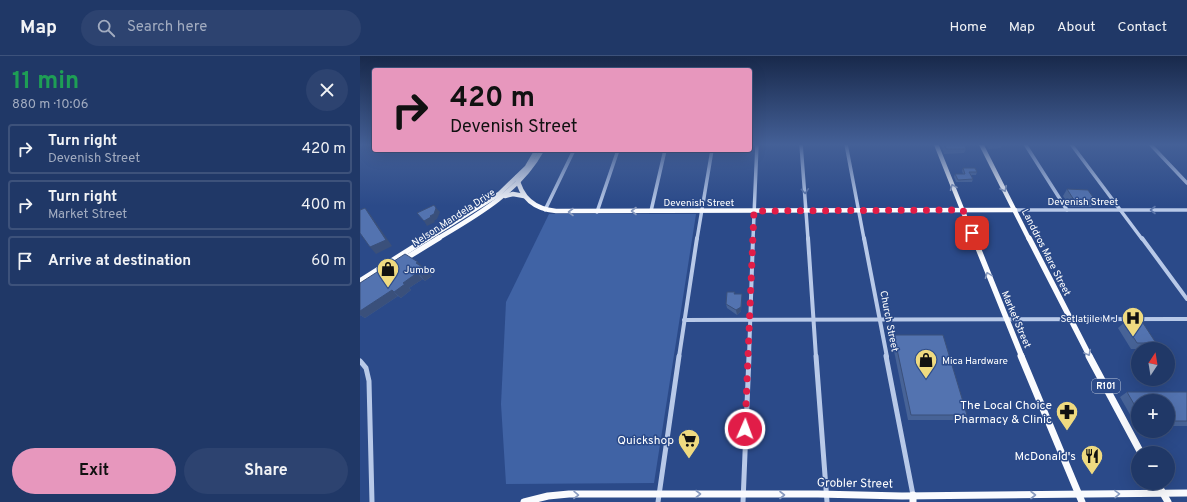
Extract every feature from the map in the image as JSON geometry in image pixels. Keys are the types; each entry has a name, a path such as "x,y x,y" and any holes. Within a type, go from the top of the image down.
{"main road":[{"name":"Nelson Mandela Drive","path":"360,281 494,201 528,165"},
{"name":"Nelson Mandela Drive","path":"360,286 518,184 535,165"},
{"name":"Market Street","path":"945,165 1080,498"},
{"name":"Landdros Mare Street","path":"992,165 1070,319 1137,446"},
{"name":"Devenish Street","path":"517,177 518,184 524,196 535,206 545,210 597,212 701,212 1015,210"},
{"path":"498,196 513,194 524,196"},
{"path":"1161,490 1168,502"},
{"name":"Grobler Street","path":"524,502 548,496 569,494 658,498 913,499 1080,498 1187,494"}],"street":[{"path":"545,210 567,165"},
{"path":"597,212 613,165"},
{"path":"651,211 662,165"},
{"path":"658,498 684,320 709,165"},
{"path":"743,498 756,165"},
{"path":"803,165 827,498"},
{"name":"Church Street","path":"850,165 913,499"},
{"path":"1038,165 1067,210"},
{"path":"1086,165 1187,299"},
{"path":"1170,165 1187,183"},
{"name":"Devenish Street","path":"1015,210 1187,210"},
{"path":"684,320 1187,319"},
{"path":"360,361 366,368 369,382 372,502"}],"shaded area":[{"path":"549,214 696,214 654,483 506,484 501,404 506,302"}],"building":[{"path":"963,168 975,168 977,172 969,172 973,179 958,180 955,174 965,174"},
{"path":"1067,189 1088,190 1095,200 1074,200"},
{"path":"434,205 436,208 434,214 424,221 417,213"},
{"path":"365,208 386,240 370,247 360,233 360,210"},
{"name":"Jumbo","path":"405,254 427,270 420,275 417,273 403,283 405,284 394,292 392,290 360,311 360,283"},
{"path":"727,292 742,294 741,307 736,310 726,304"},
{"path":"1127,320 1141,320 1155,342 1136,342 1124,322 1128,322"},
{"name":"Mica Hardware","path":"894,335 943,335 967,415 911,415"},
{"path":"1127,392 1187,392 1187,421 1175,421 1175,394 1131,394 1131,399"}],"place":[{"name":"Jumbo","path":"388,288"},
{"name":"Setlatjile M J","path":"1133,338"},
{"name":"Mica Hardware","path":"926,380"},
{"name":"The Local Choice Pharmacy & Clinic","path":"1067,432"},
{"name":"Quickshop","path":"689,460"},
{"name":"McDonald's","path":"1092,476"}],"route":[{"path":"745,429 754,211 963,210 972,233"}]}
